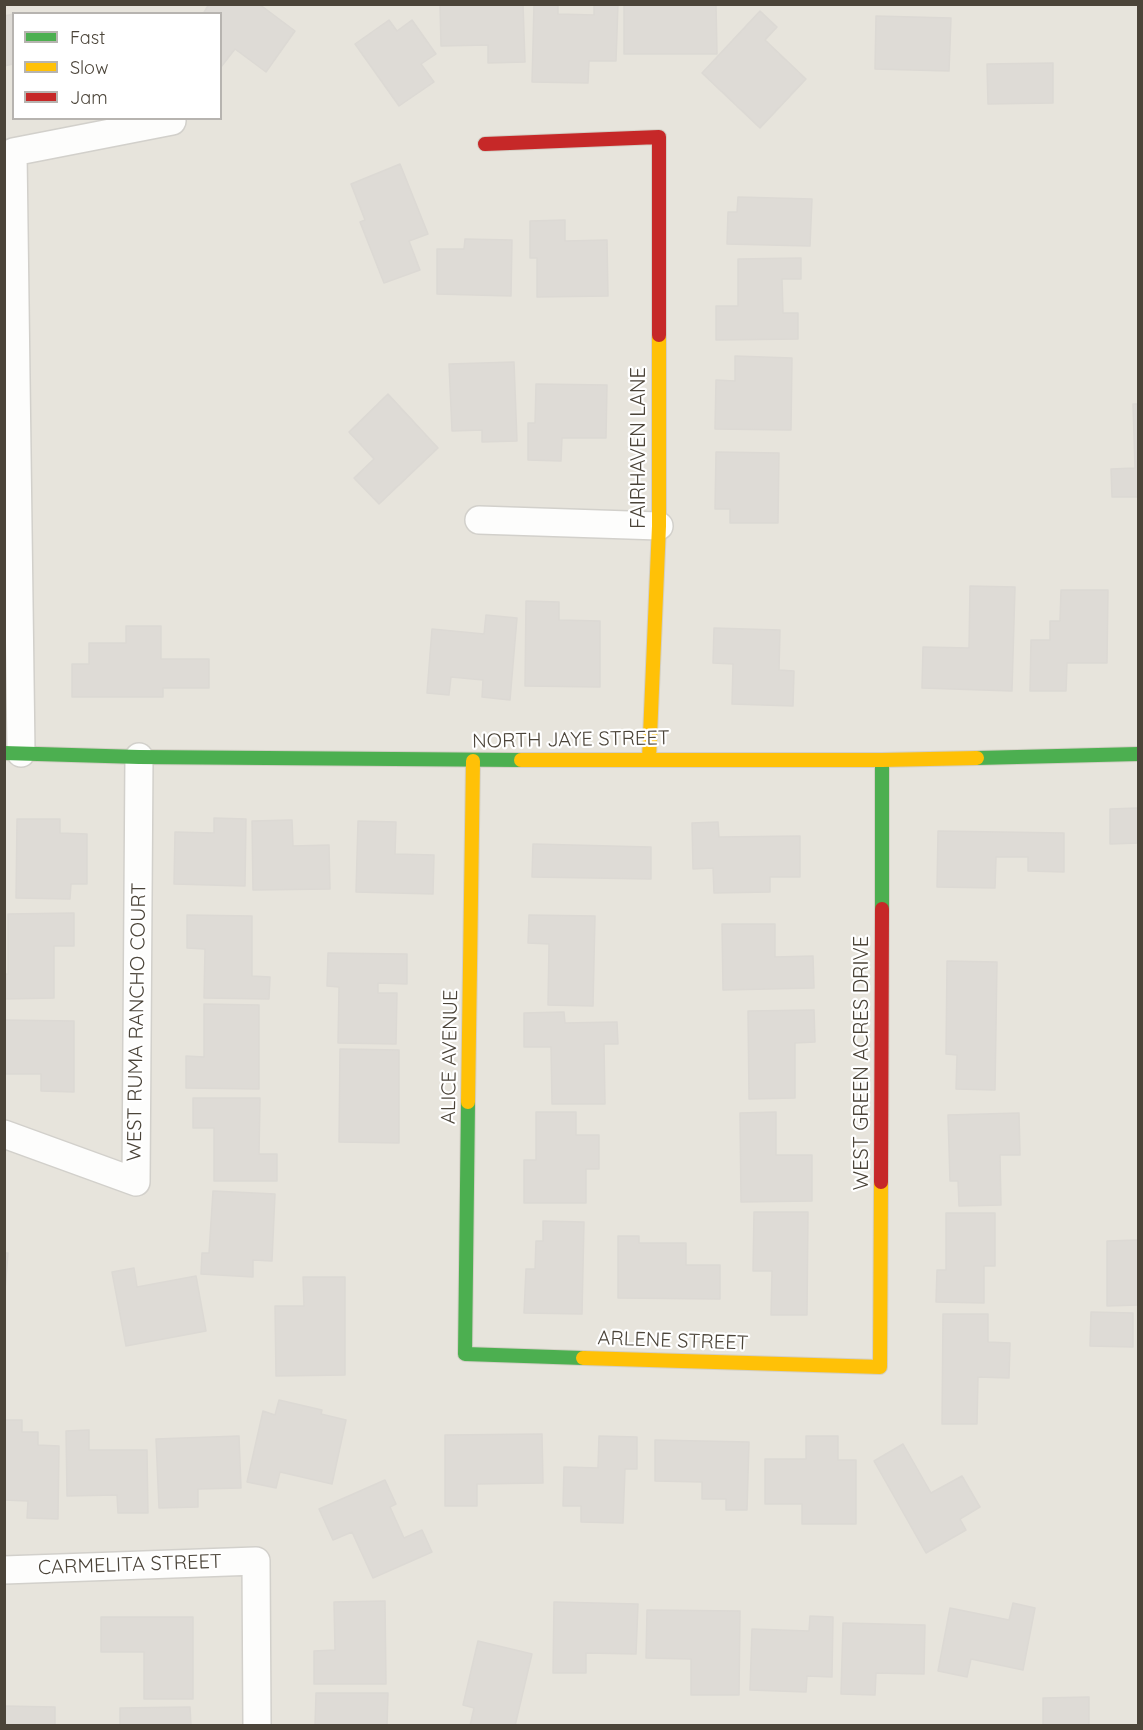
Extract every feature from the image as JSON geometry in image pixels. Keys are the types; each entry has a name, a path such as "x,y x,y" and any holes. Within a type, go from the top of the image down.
{"street":[{"path":"13,753 13,152 172,121"},
{"name":"FAIRHAVEN LANE","path":"485,144 659,137 659,526 649,759"},
{"path":"479,520 659,526"},
{"name":"NORTH JAYE STREET","path":"13,753 139,757 473,761 882,760 1138,754"},
{"name":"WEST RUMA RANCHO COURT","path":"4,1134 136,1182 139,757"},
{"name":"WEST GREEN ACRES DRIVE","path":"880,1366 882,760"},
{"name":"ALICE AVENUE","path":"465,1354 473,761"},
{"name":"ARLENE STREET","path":"465,1354 880,1366"},
{"name":"CARMELITA STREET","path":"4,1570 256,1560 257,1725"}],"shaded area":[{"path":"5,5 1138,5 1138,1725 5,1725"}],"building":[{"path":"209,4 259,4 295,31 266,72 235,49 222,66 222,12 204,12"},
{"path":"440,4 523,4 525,62 488,63 488,45 441,46"},
{"path":"534,4 558,4 558,14 594,15 594,4 618,4 616,61 589,61 588,83 532,82"},
{"path":"624,4 716,4 717,54 624,54"},
{"path":"760,11 777,27 765,40 806,79 760,128 702,73"},
{"path":"12,14 12,64 4,66 4,16"},
{"path":"876,16 951,18 949,71 875,69"},
{"path":"389,20 397,31 412,20 436,54 421,64 434,82 399,106 355,44"},
{"path":"1053,63 1053,103 988,104 987,64"},
{"path":"400,164 428,234 409,241 420,270 384,283 360,222 365,220 351,184"},
{"path":"738,197 812,199 810,246 727,244 728,212 737,212"},
{"path":"565,220 565,241 607,240 608,296 537,297 537,258 530,258 530,221"},
{"path":"465,239 512,240 511,296 437,294 437,249 464,249"},
{"path":"801,258 801,279 782,279 783,313 798,313 798,339 716,340 716,306 738,306 738,259"},
{"path":"735,356 792,358 791,430 715,429 716,380 735,381"},
{"path":"514,362 517,441 482,442 482,430 452,431 449,364"},
{"path":"536,384 607,385 606,438 562,438 561,461 528,460 528,423 535,423"},
{"path":"388,394 438,448 379,504 354,478 374,459 349,432"},
{"path":"1133,404 1138,404 1138,497 1112,497 1111,469 1135,468"},
{"path":"716,452 779,453 778,523 730,523 730,509 715,509"},
{"path":"970,586 1015,587 1012,691 922,688 923,647 969,648"},
{"path":"1061,590 1108,590 1107,663 1067,663 1066,691 1030,691 1031,640 1050,640 1050,621 1060,621"},
{"path":"526,601 559,602 559,620 600,621 600,687 525,686"},
{"path":"486,615 517,618 510,700 482,697 483,680 451,677 449,695 427,693 432,629 484,634"},
{"path":"126,626 161,626 161,659 209,659 209,688 163,688 163,697 72,697 72,664 89,664 89,643 126,643"},
{"path":"714,628 780,630 779,670 794,671 793,706 732,704 733,664 713,663"},
{"path":"1138,808 1138,843 1110,844 1110,809"},
{"path":"214,818 246,819 245,886 174,884 175,832 214,833"},
{"path":"17,819 60,819 60,833 87,834 87,884 71,884 70,899 16,898"},
{"path":"292,820 293,846 329,845 330,889 253,890 252,821"},
{"path":"358,821 396,822 395,854 434,855 433,894 356,892"},
{"path":"718,822 719,837 800,836 800,877 770,877 770,892 714,893 713,868 693,869 692,823"},
{"path":"938,831 1064,833 1064,872 1028,871 1028,857 996,857 995,888 937,887"},
{"path":"533,844 651,847 651,879 532,877"},
{"path":"74,913 74,946 54,946 54,998 4,999 4,974 8,974 8,914"},
{"path":"187,915 252,916 252,976 270,977 269,999 204,998 205,949 187,948"},
{"path":"529,915 595,916 593,1006 548,1005 549,944 528,943"},
{"path":"722,924 775,924 775,957 813,956 814,988 723,990"},
{"path":"328,953 407,954 407,984 378,983 378,993 397,993 396,1044 338,1043 339,987 327,986"},
{"path":"947,961 997,962 995,1090 956,1089 957,1055 946,1054"},
{"path":"204,1004 259,1005 259,1089 186,1088 186,1056 204,1057"},
{"path":"814,1010 815,1042 795,1043 795,1098 749,1099 748,1011"},
{"path":"564,1012 565,1023 617,1022 618,1044 604,1044 605,1104 552,1104 551,1047 524,1047 524,1013"},
{"path":"4,1020 74,1021 74,1092 41,1091 41,1074 4,1074"},
{"path":"340,1049 399,1050 399,1143 339,1142"},
{"path":"193,1098 260,1098 259,1154 277,1154 277,1181 214,1181 214,1128 193,1128"},
{"path":"536,1112 576,1112 576,1135 599,1135 599,1169 586,1169 586,1203 524,1203 524,1160 536,1160"},
{"path":"776,1112 776,1155 812,1155 812,1201 741,1202 740,1113"},
{"path":"1019,1113 1020,1155 1000,1155 1001,1205 959,1206 958,1181 950,1181 948,1115"},
{"path":"213,1191 275,1194 272,1261 253,1260 253,1277 201,1274 202,1253 209,1253"},
{"path":"754,1212 808,1212 807,1315 771,1315 772,1271 753,1271"},
{"path":"946,1213 995,1213 995,1266 984,1266 984,1303 936,1302 937,1270 946,1270"},
{"path":"543,1221 584,1222 582,1314 524,1313 526,1269 535,1269 536,1241 543,1241"},
{"path":"618,1236 639,1236 639,1243 686,1243 686,1265 720,1265 720,1299 618,1298"},
{"path":"1138,1240 1138,1305 1107,1306 1107,1241"},
{"path":"4,1253 8,1253 5,1290 4,1290"},
{"path":"134,1268 137,1287 196,1276 206,1331 126,1346 112,1272"},
{"path":"303,1277 345,1277 345,1375 276,1376 275,1306 304,1306"},
{"path":"1091,1312 1133,1313 1133,1347 1090,1346"},
{"path":"943,1314 988,1314 988,1342 1010,1343 1009,1378 978,1377 977,1424 942,1424"},
{"path":"279,1400 322,1410 321,1414 346,1420 332,1484 280,1472 276,1488 247,1482 263,1411 275,1415"},
{"path":"4,1420 22,1420 22,1432 38,1432 38,1445 59,1446 58,1519 27,1518 28,1501 4,1500"},
{"path":"89,1430 89,1450 147,1450 148,1513 118,1513 117,1495 67,1496 66,1431"},
{"path":"542,1434 543,1483 477,1484 477,1506 445,1506 445,1435"},
{"path":"239,1436 241,1488 198,1489 198,1507 159,1508 156,1439"},
{"path":"599,1436 637,1437 637,1469 625,1469 623,1523 581,1522 581,1506 563,1506 564,1467 598,1468"},
{"path":"806,1436 838,1436 838,1460 856,1460 856,1524 802,1524 802,1504 765,1504 765,1459 806,1459"},
{"path":"655,1440 749,1442 747,1510 726,1510 726,1499 702,1499 702,1482 655,1481"},
{"path":"903,1444 931,1493 962,1476 980,1507 960,1519 966,1530 926,1553 874,1461"},
{"path":"385,1480 396,1504 390,1507 404,1538 422,1530 432,1552 373,1578 352,1532 333,1540 319,1509"},
{"path":"385,1601 386,1684 314,1684 314,1651 335,1650 334,1602"},
{"path":"554,1602 638,1604 636,1654 586,1653 586,1673 553,1673"},
{"path":"1013,1603 1035,1608 1023,1670 971,1659 967,1677 938,1671 950,1608 1009,1620"},
{"path":"647,1610 740,1611 739,1695 691,1695 691,1659 646,1658"},
{"path":"810,1616 833,1617 832,1677 807,1676 806,1692 750,1690 752,1629 809,1631"},
{"path":"101,1617 193,1617 193,1699 144,1699 144,1652 101,1652"},
{"path":"843,1623 925,1625 924,1674 876,1673 875,1695 841,1694"},
{"path":"478,1641 532,1654 515,1726 470,1726 474,1708 463,1705"},
{"path":"316,1693 388,1693 387,1726 315,1726"},
{"path":"1089,1697 1089,1726 1043,1726 1043,1698"},
{"path":"4,1706 55,1707 55,1726 4,1726"},
{"path":"190,1707 191,1726 120,1726 120,1708"}],"traffic: fast":[{"path":"4,753 139,757 521,760"},
{"path":"977,758 1138,754"},
{"path":"882,760 882,909"},
{"path":"468,1102 465,1354 583,1358"}],"traffic: slow":[{"path":"649,759 659,526 659,335"},
{"path":"521,760 977,758"},
{"path":"468,1102 473,761"},
{"path":"583,1358 880,1367 881,1182"}],"traffic: jam":[{"path":"485,144 659,137 659,335"},
{"path":"881,1182 882,909"}]}
